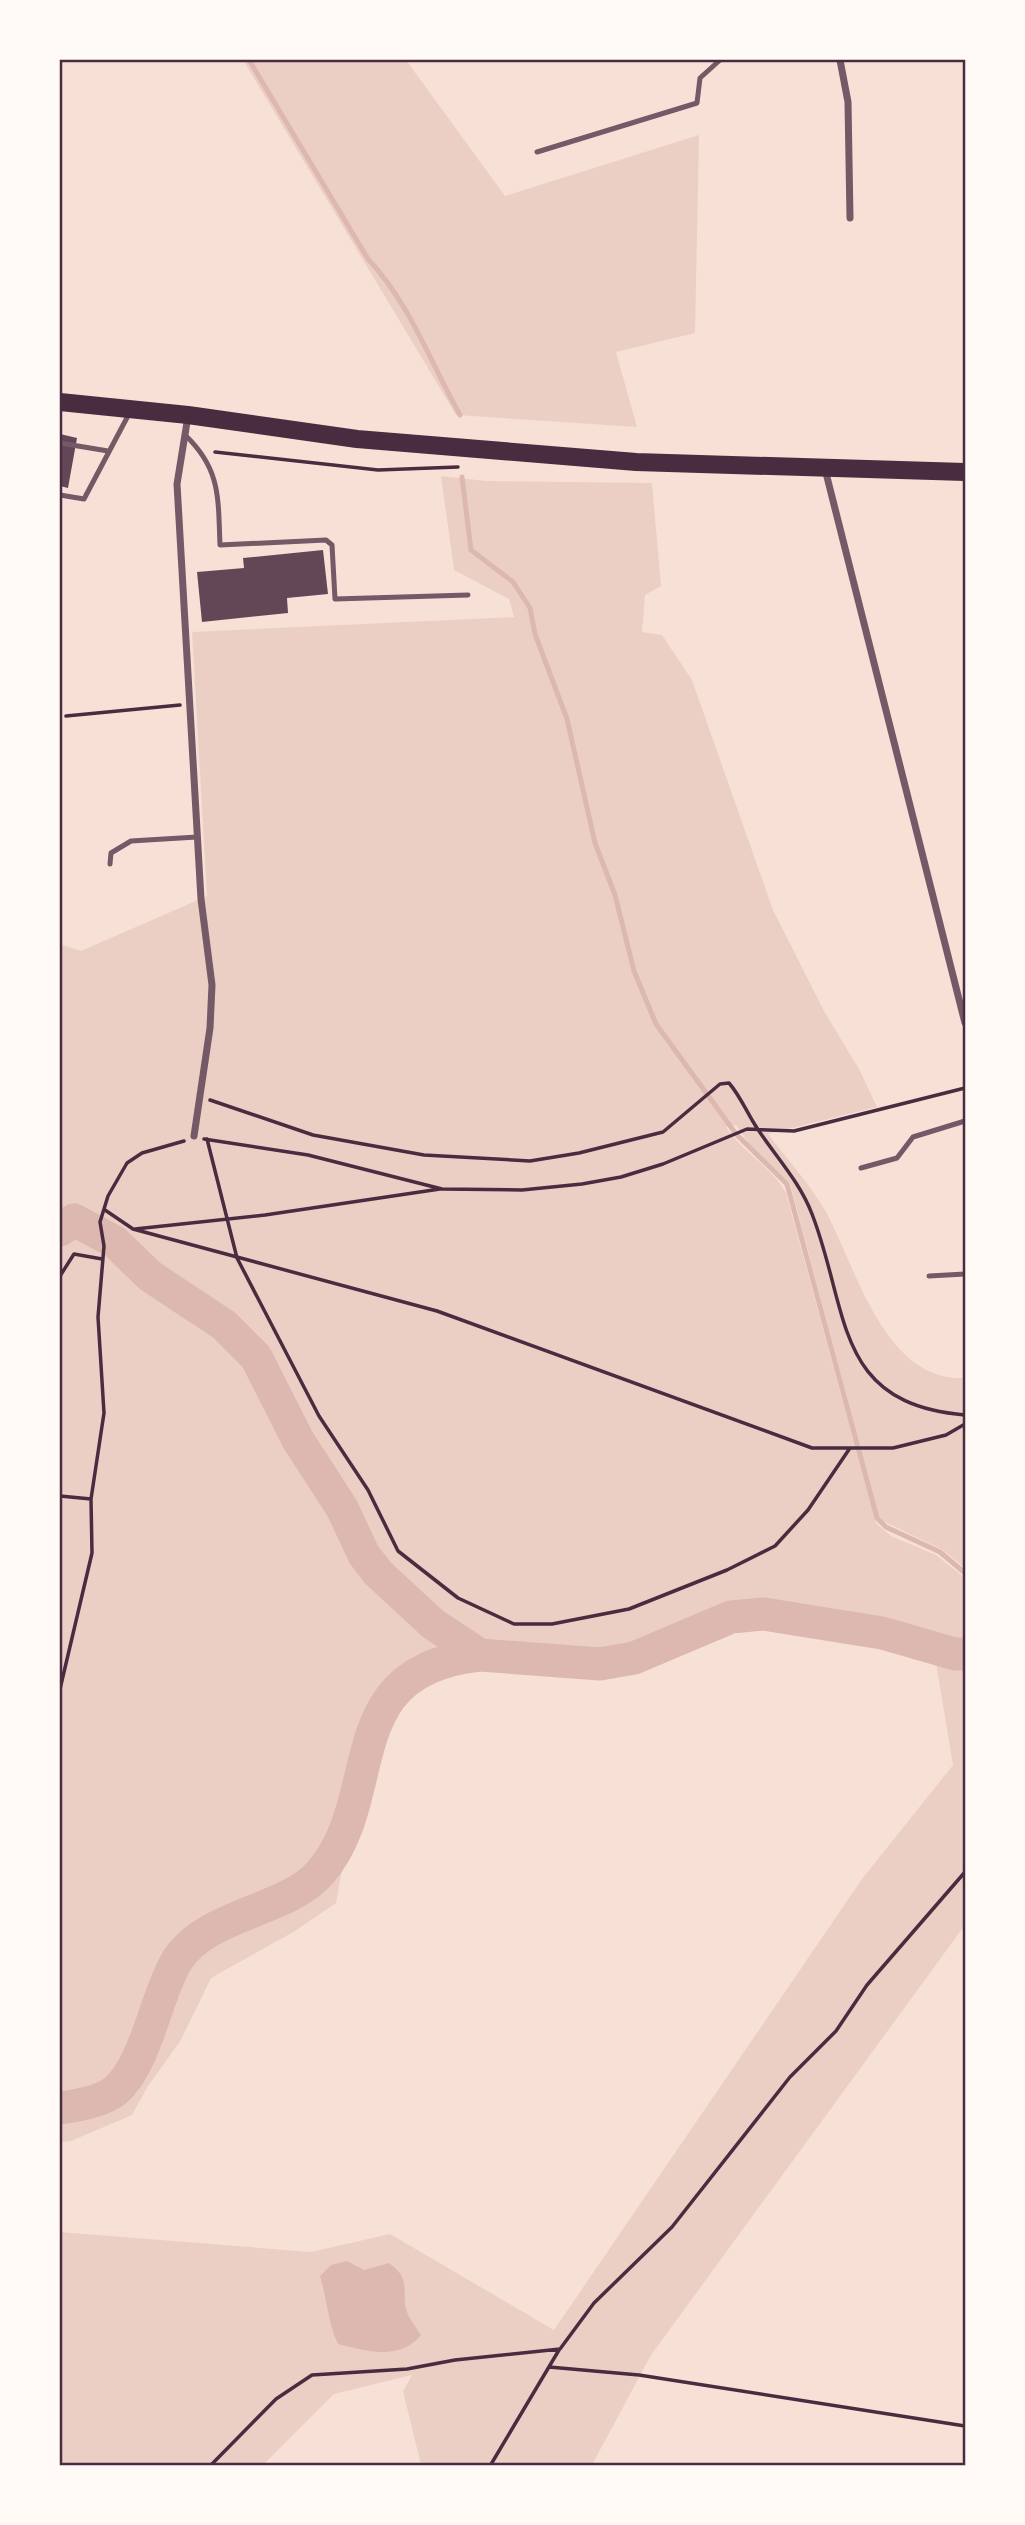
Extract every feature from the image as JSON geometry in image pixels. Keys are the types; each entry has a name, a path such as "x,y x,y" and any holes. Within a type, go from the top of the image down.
{"main road":[{"path":"60,402 188,415 357,439 636,461 965,472"}],"street":[{"path":"840,60 848,102 850,218"},
{"path":"188,415 177,484 201,899 212,985 201,1097 194,1136"},
{"path":"825,468 965,1023"}],"lane":[{"path":"537,152 697,103 700,78 720,60"},
{"path":"60,495 84,499 131,410"},
{"path":"185,435 202,450 210,464 217,487 220,545 326,540 332,545 335,599 468,595"},
{"path":"60,443 108,451"},
{"path":"110,864 111,853 131,841 197,837"},
{"path":"861,1168 897,1158 913,1137 965,1121"},
{"path":"929,1276 965,1274"}],"path":[{"path":"66,716 189,704"},
{"path":"201,1097 313,1135 424,1155 530,1161 579,1153 663,1132 697,1102 716,1088 729,1083 757,1128 793,1177 811,1210 860,1363 880,1387 909,1403 965,1415"},
{"path":"133,1229 442,1189 522,1189 582,1184 663,1164 736,1133 757,1128 794,1131 965,1088"},
{"path":"60,1689 92,1553 91,1499 104,1413 98,1317 104,1245 100,1222 117,1178 127,1163 142,1153 194,1136 308,1156 442,1189"},
{"path":"207,1139 225,1219 237,1258 319,1416 368,1490 398,1550 458,1598 514,1624 552,1624 629,1609 727,1570 775,1546 808,1510 850,1448"},
{"path":"105,1210 133,1229 437,1311 812,1448 893,1448 946,1434 965,1424"},
{"path":"60,1276 74,1254 102,1259"},
{"path":"60,1496 91,1499"},
{"path":"490,2466 560,2349 594,2303 672,2227 790,2077 836,2031 866,1985 965,1872"},
{"path":"210,2466 276,2399 312,2375 407,2369 456,2360 560,2349"},
{"path":"549,2367 639,2375 965,2426"}],"shaded area":[{"path":"243,60 406,60 505,196 699,135 695,333 616,352 637,427 456,415"},
{"path":"441,476 486,481 652,483 661,586 645,595 642,632 662,635 692,680 773,910 877,1107 768,1134 820,1202 876,1317 893,1342 913,1361 937,1374 965,1378 965,1568 943,1550 883,1521 878,1514 790,1183 750,1145 736,1125 726,1127 773,1175 786,1193 876,1523 891,1536 936,1555 965,1578 965,1643 942,1638 937,1662 965,1667 965,1925 651,2355 592,2465 421,2465 403,2391 412,2375 334,2394 263,2465 60,2465 60,2232 311,2252 390,2234 554,2330 862,1879 953,1765 936,1663 838,1634 777,1626 740,1629 641,1666 610,1672 562,1672 471,1665 446,1669 427,1679 398,1702 375,1740 358,1797 336,1903 295,1931 211,1978 181,2040 148,2086 132,2115 71,2141 60,2142 60,944 81,951 207,896 192,632 514,617 509,599 454,570"},
{"path":"347,2261 364,2270 389,2263 399,2272 404,2286 407,2312 421,2335 413,2343 393,2351 382,2352 338,2344 320,2276 331,2265"}],"building":[{"path":"60,434 77,438 68,488 60,486"},
{"path":"323,550 328,594 287,598 288,613 202,622 197,572 244,568 243,558"}],"waterway":[{"path":"249,60 368,259 408,315 460,415"},
{"path":"462,477 471,550 513,582 530,608 535,634 567,719 595,843 615,895 634,971 656,1024 736,1134 787,1184 877,1518 886,1527 940,1552 965,1573"},
{"path":"60,1230 74,1220 115,1242 150,1276 224,1325 256,1357 298,1440 342,1508 364,1555 378,1573 433,1624 480,1655 600,1664 634,1658 731,1617 764,1614 882,1633 955,1654 965,1654"},
{"path":"60,2108 103,2098 115,2091 126,2079 143,2048 169,1976 189,1946 206,1933 305,1886 320,1873 340,1842 353,1809 370,1741 382,1710 402,1685 434,1666 480,1655"}]}
